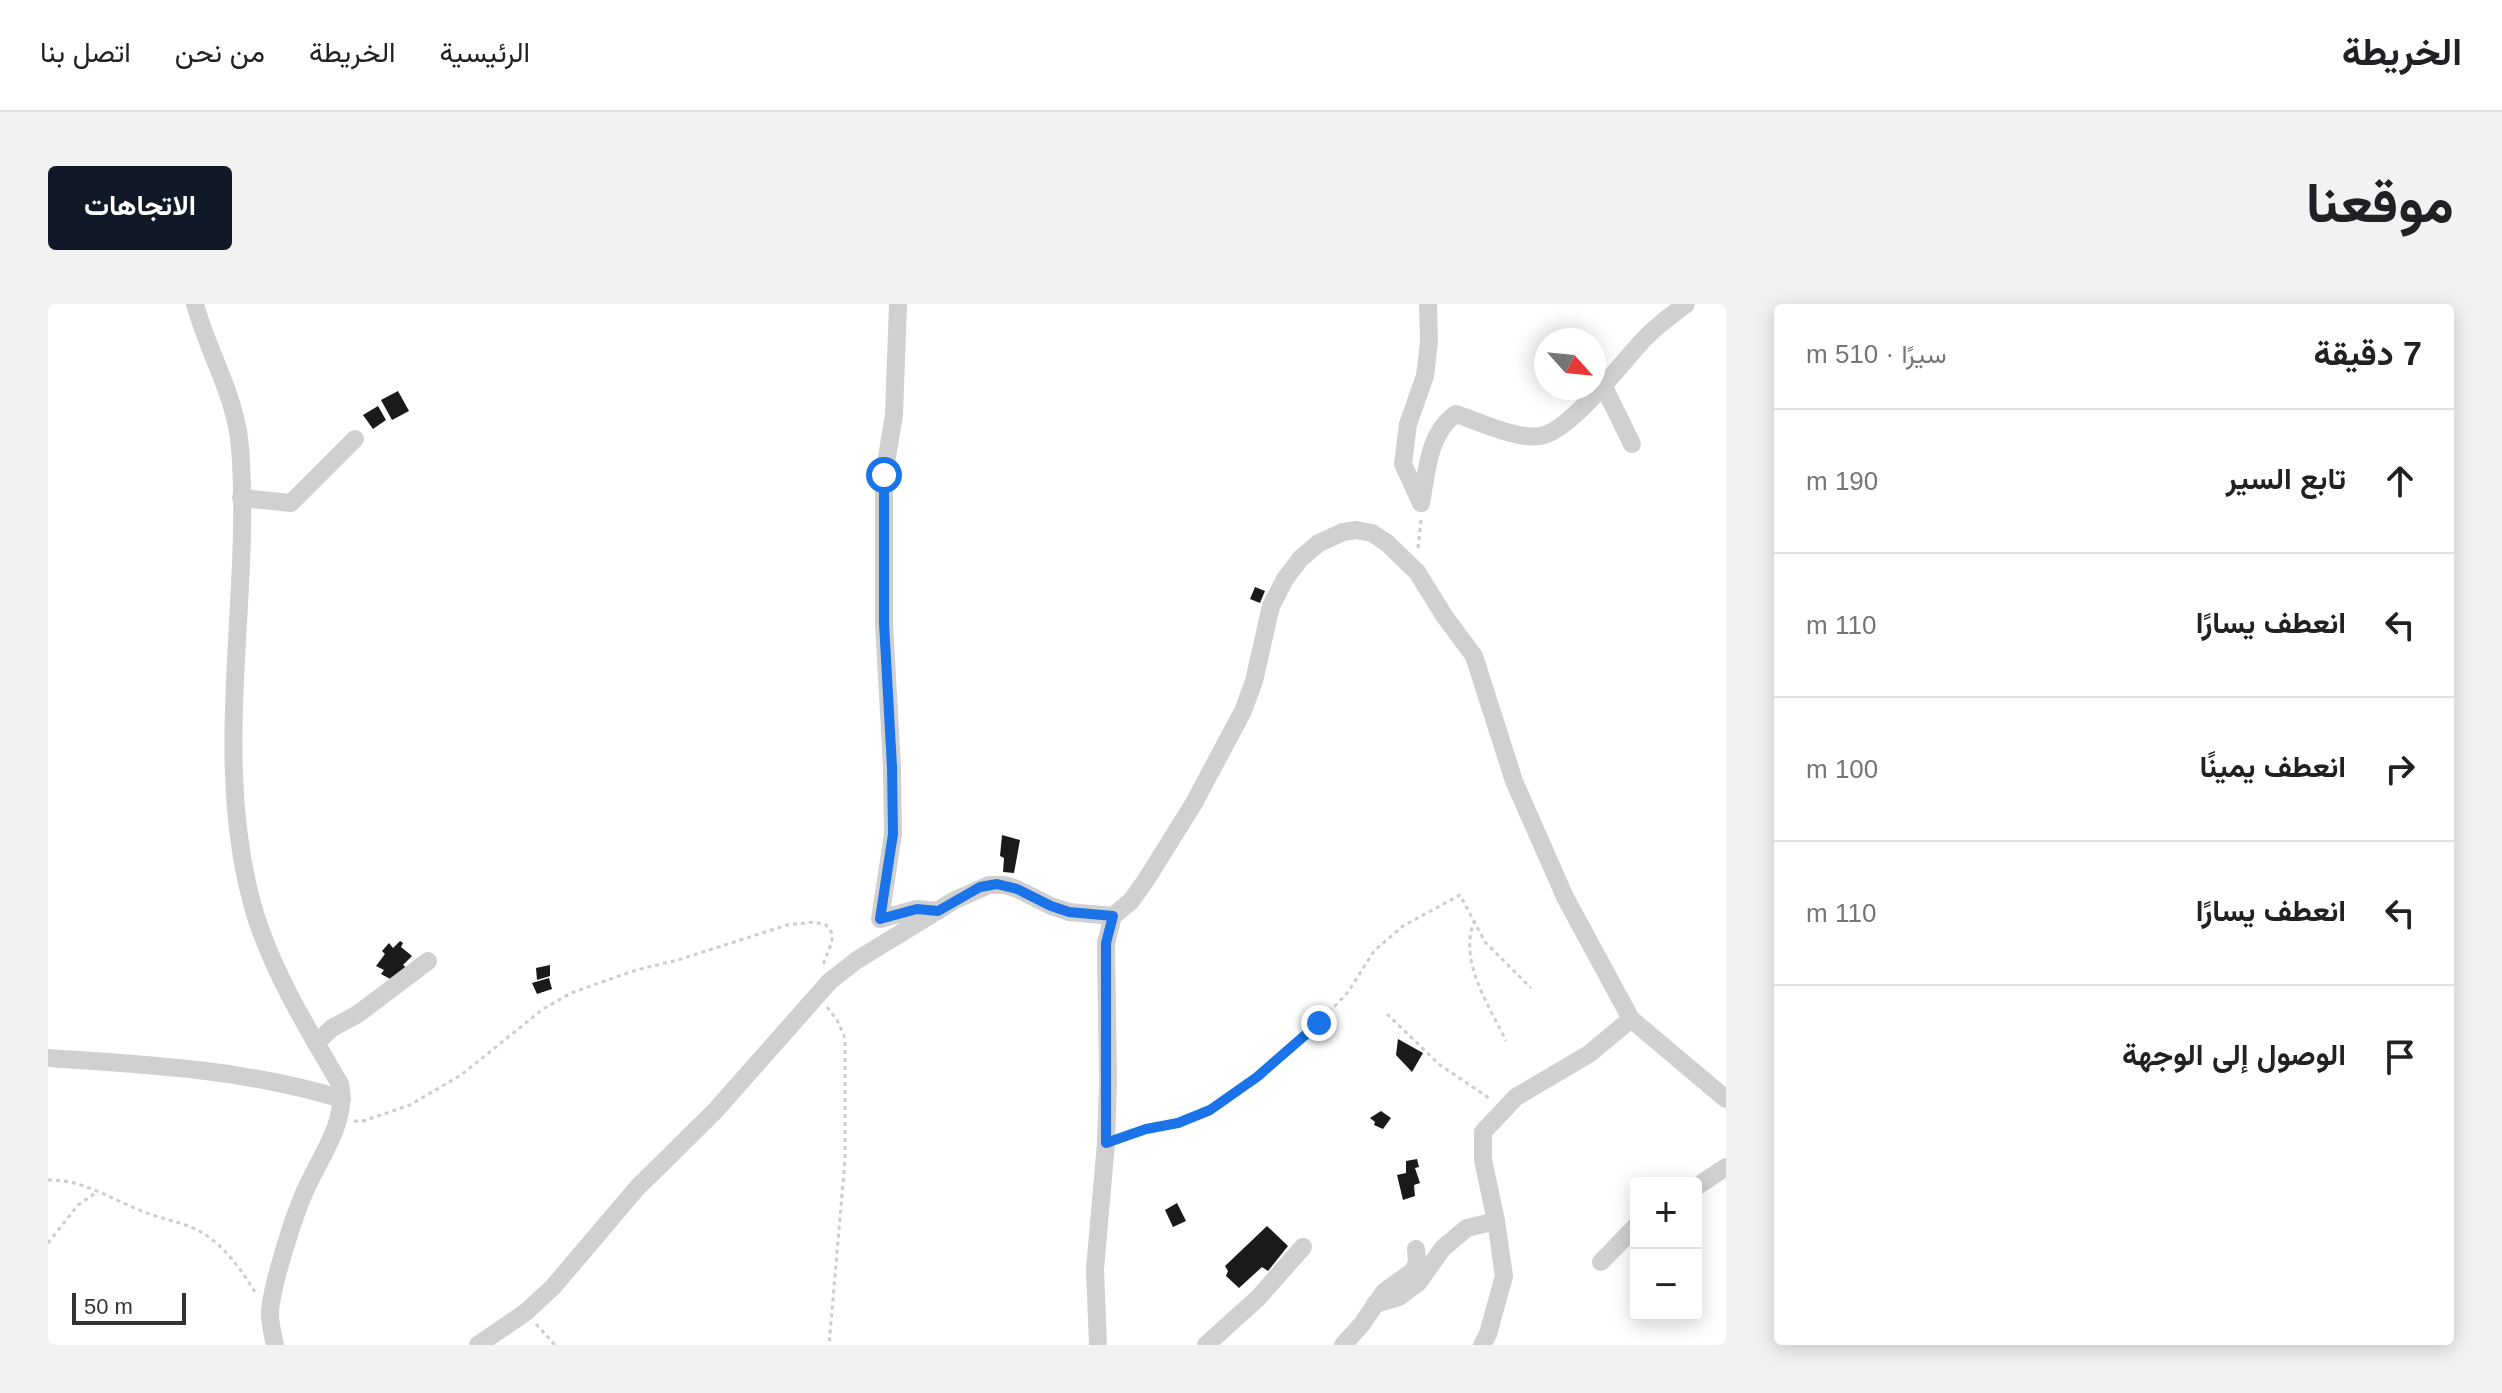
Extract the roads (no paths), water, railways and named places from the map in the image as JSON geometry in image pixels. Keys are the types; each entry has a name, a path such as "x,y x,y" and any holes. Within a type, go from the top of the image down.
{"street":[{"path":"195,304 235,413 240,447 240,618 232,764 240,840 256,917 295,1007 340,1084 342,1099 337,1121 298,1208 270,1314 275,1345"},
{"path":"898,304 894,415 884,475 884,623 893,834 880,919 917,909 938,911"},
{"path":"1428,304 1429,342 1425,376 1408,424 1403,464 1421,503 1432,444 1446,420 1456,414 1526,436 1541,436 1556,429 1589,400"},
{"path":"1606,385 1649,334 1686,304"},
{"path":"1606,391 1632,444"},
{"path":"241,498 291,503 355,439"},
{"path":"1098,1345 1095,1269 1106,1143 1106,943 1113,916 1131,901 1146,880 1194,803 1243,711 1254,681 1271,606 1285,579 1301,558 1319,543 1343,532 1356,530 1372,533 1387,543 1417,572 1474,656 1514,781 1565,897 1631,1019 1726,1099"},
{"path":"478,1345 526,1312 553,1287 637,1188 715,1111 830,981 857,960 980,887 997,884 1017,889 1069,912 1113,916"},
{"path":"316,1043 332,1028 358,1014 428,961"},
{"path":"1482,1345 1504,1276 1483,1160 1483,1132 1516,1097 1589,1054 1631,1019"},
{"path":"48,1058 166,1067 254,1079 300,1086 342,1099"},
{"path":"1702,1183 1726,1167"},
{"path":"1375,1304 1399,1297 1418,1283 1443,1248 1467,1228 1496,1221"},
{"path":"1601,1262 1630,1232"},
{"path":"1206,1345 1258,1298 1303,1247"},
{"path":"1343,1345 1387,1289 1413,1271 1417,1263 1416,1249"}]}
